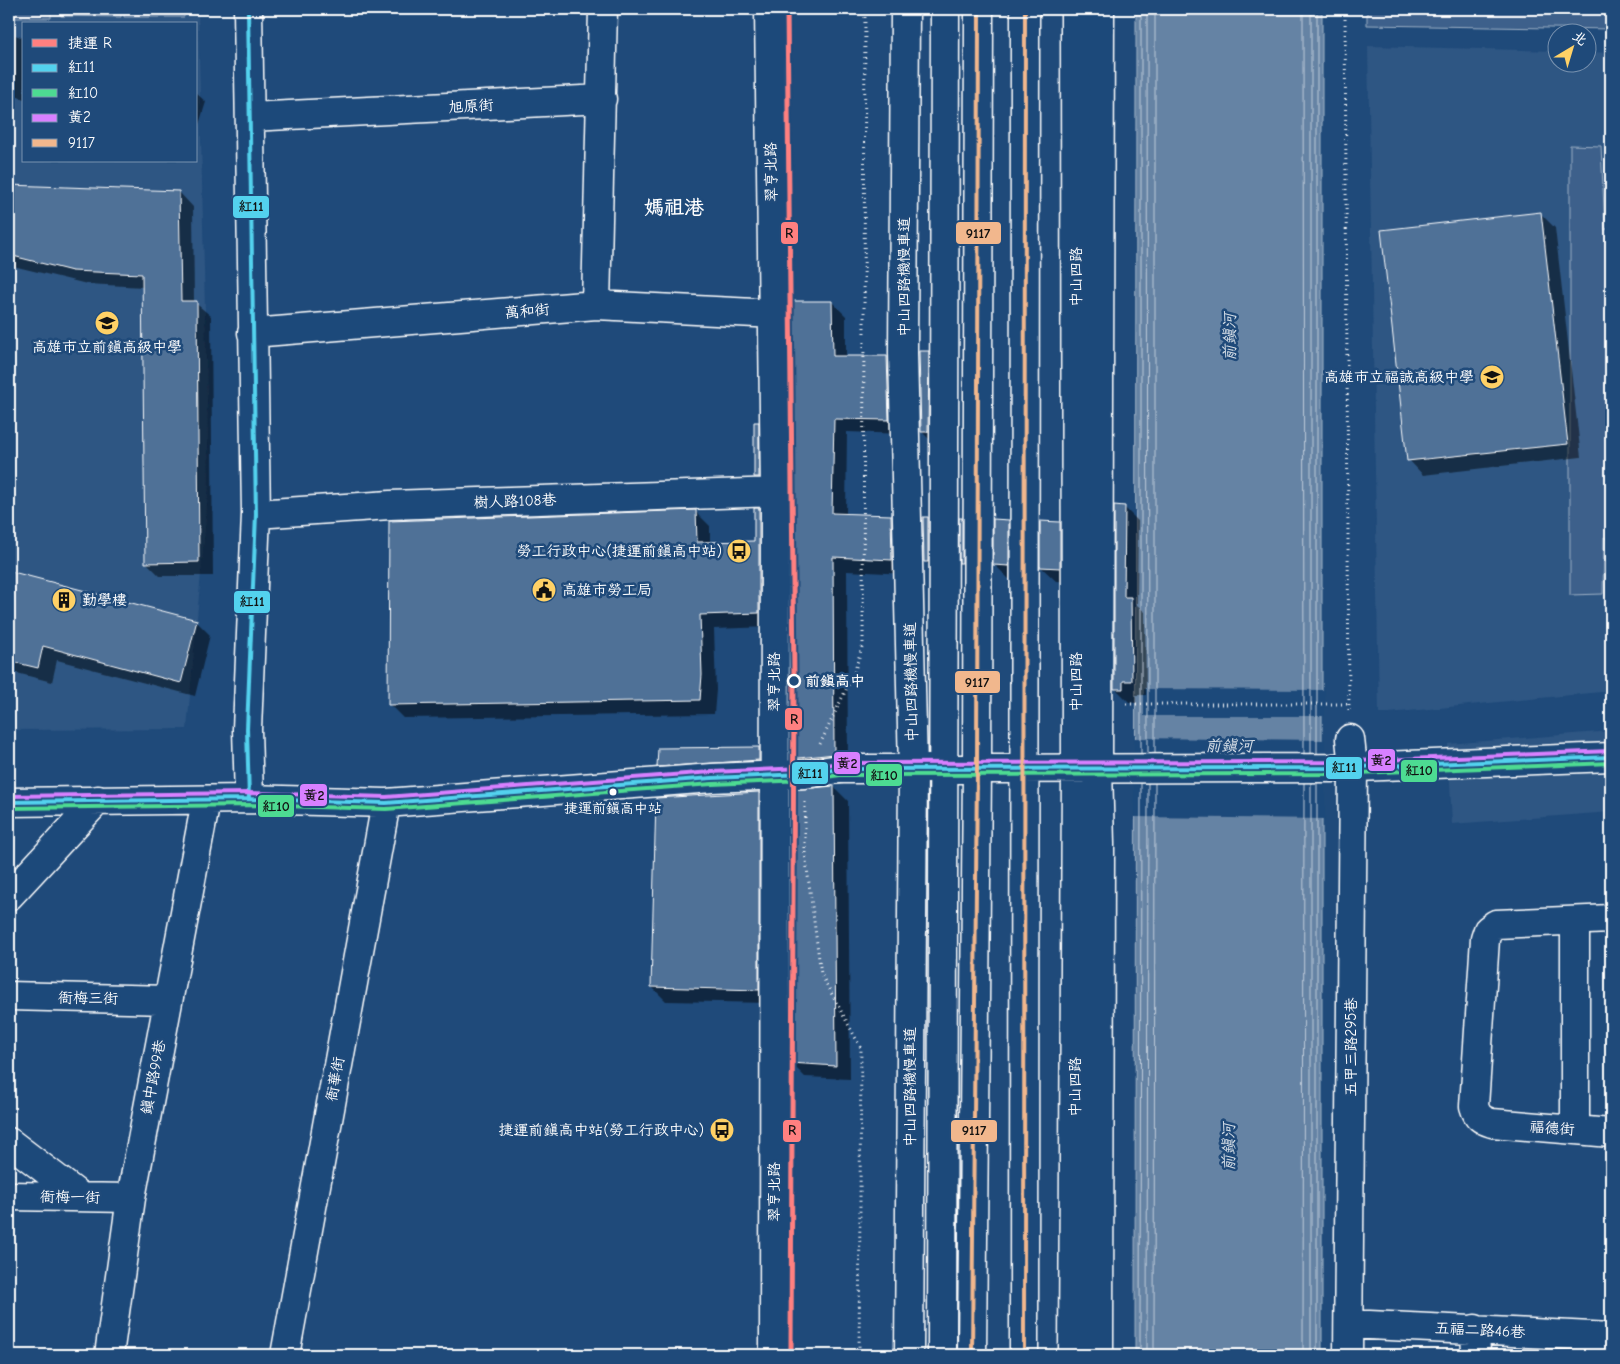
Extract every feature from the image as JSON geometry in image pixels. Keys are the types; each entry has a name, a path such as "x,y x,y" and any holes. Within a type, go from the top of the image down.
{"main road":[{"path":"248,9 256,514 247,729 250,799"},
{"path":"596,305 603,9"},
{"name":"翠亨北路","path":"769,9 775,492 774,1355"},
{"name":"中山四路機慢車道","path":"905,9 903,353 912,769 908,1355"},
{"path":"942,1355 945,9"},
{"path":"972,1355 978,768 979,9"},
{"path":"1024,1355 1026,768 1025,9"},
{"name":"中山四路","path":"1073,1355 1087,768 1075,9"},
{"path":"1099,1355 1100,844 1087,768 1100,9"},
{"name":"旭原街","path":"250,118 602,99"},
{"name":"萬和街","path":"252,333 596,305 774,314"},
{"name":"樹人路108巷","path":"256,514 390,505 775,492"},
{"name":"五甲三路295巷","path":"1348,1355 1343,767 1350,739"},
{"path":"9,802 250,799 386,802 805,774 840,769 1343,767 1611,757"},
{"path":"9,896 98,800"},
{"name":"鎮中路99巷","path":"109,1355 130,1198 206,801"},
{"name":"衙華街","path":"285,1355 386,802"},
{"path":"1574,1129 1574,920 1611,919"},
{"name":"福德街","path":"1574,920 1496,924 1488,930 1485,939 1474,1106 1476,1114 1483,1121 1492,1123 1611,1133"},
{"name":"衙梅三街","path":"9,996 168,1000"},
{"path":"9,1142 81,1197"},
{"name":"衙梅一街","path":"9,1196 130,1198"},
{"name":"五福二路46巷","path":"1349,1324 1476,1342 1611,1337"}],"path":[{"path":"859,1355 861,1048 821,974 805,854 805,774 854,673 863,644 865,9"},
{"path":"1345,9 1350,739"},
{"path":"1125,704 1349,704"}],"shaded area":[{"name":"高雄市立前鎮高級中學","path":"9,9 198,9 209,484 187,729 9,730"},
{"path":"9,9 51,9 51,18 9,18"},
{"path":"61,9 121,9 121,17 61,16"},
{"path":"124,9 184,9 184,17 124,17"},
{"path":"1367,9 1611,9 1611,29 1598,29 1598,22 1548,22 1548,28 1367,25"},
{"name":"高雄市立福誠高級中學","path":"1368,46 1548,51 1548,72 1598,72 1598,52 1611,53 1611,691 1379,714"},
{"path":"1570,145 1601,146 1605,230 1611,226 1611,542 1604,537 1603,594 1570,595"},
{"path":"1611,731 1611,812 1452,824 1448,744"}],"water":[{"name":"前鎮河","path":"1136,9 1322,9 1322,1355 1135,1355"}],"pier":[{"path":"1144,689 1325,690 1325,716 1144,716"},
{"path":"1134,738 1325,740 1325,819 1134,817"}],"building":[{"path":"9,185 179,191 181,301 197,301 199,562 145,563 142,274 72,271 9,255"},
{"path":"1541,212 1568,444 1407,461 1381,230"},
{"path":"788,301 832,301 833,356 887,356 889,420 834,419 832,513 891,515 892,560 833,557 834,754 790,759"},
{"path":"919,351 929,351 928,432 921,432"},
{"path":"754,422 759,422 759,477 754,477"},
{"path":"1114,505 1125,506 1124,597 1131,597 1132,681 1123,681 1123,689 1114,689"},
{"name":"高雄市勞工局","path":"754,508 759,508 759,613 700,615 702,675 700,700 388,705 389,521 696,510 697,542 754,541"},
{"path":"923,517 928,517 928,562 924,562"},
{"path":"959,518 962,518 962,563 959,563"},
{"path":"993,519 1009,520 1009,566 993,565"},
{"path":"1040,521 1060,522 1060,568 1040,567"},
{"name":"勤學樓","path":"9,571 197,620 181,683 43,646 38,668 9,661"},
{"path":"759,747 759,760 657,767 658,748"},
{"path":"834,786 836,1066 790,1063 790,790"},
{"path":"759,792 759,990 651,987 656,798"}],"metro line":[{"name":"R","path":"787,9 794,675 791,1355"}],"transit line":[{"name":"紅11","path":"248,9 256,514 247,729 249,799"},
{"name":"9117","path":"972,1355 977,768 979,9"},
{"name":"9117","path":"1024,1355 1025,9"},
{"name":"黃2","path":"9,796 249,793 386,797 712,772 804,768 840,763 1332,762 1611,751"},
{"name":"紅11","path":"9,802 249,799 386,803 712,778 805,774 840,769 1332,768 1611,757"},
{"name":"紅10","path":"9,808 249,805 386,809 712,784 805,780 840,775 1332,774 1611,763"}],"place":[{"name":"高雄市立前鎮高級中學","path":"107,323"},
{"name":"高雄市立福誠高級中學","path":"1492,377"},
{"name":"勞工行政中心(捷運前鎮高中站)","path":"739,551"},
{"name":"高雄市勞工局","path":"544,590"},
{"name":"勤學樓","path":"64,600"},
{"name":"前鎮高中","path":"794,681"},
{"name":"捷運前鎮高中站","path":"613,792"},
{"name":"捷運前鎮高中站(勞工行政中心)","path":"722,1130"}],"district":[{"name":"媽祖港","path":"674,207"}]}
